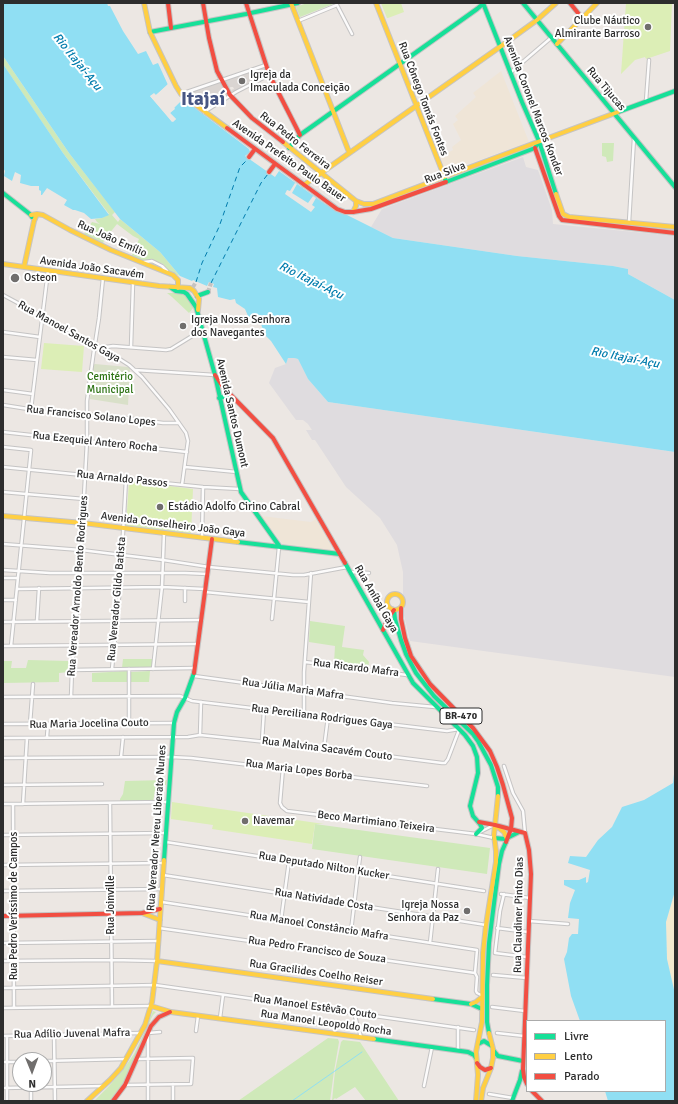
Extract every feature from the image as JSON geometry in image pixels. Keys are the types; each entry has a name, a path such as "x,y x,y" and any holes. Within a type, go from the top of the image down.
{"main road":[{"name":"Avenida Prefeito Paulo Bauer","path":"144,3 150,32 181,94 203,112 337,209 345,212 352,212"},
{"path":"168,3 171,28"},
{"name":"Rua Pedro Ferreira","path":"203,3 217,71 230,95 252,118 356,201"},
{"path":"246,3 269,74 300,134"},
{"path":"150,32 298,3"},
{"name":"Rua Cônego Tomás Fontes","path":"376,3 446,182"},
{"path":"289,148 300,134 477,9 483,3"},
{"name":"Avenida Coronel Marcos Konder","path":"483,3 510,73 539,141 563,217"},
{"name":"Rua Tijucas","path":"523,3 675,187"},
{"path":"304,184 500,47 537,20 556,3"},
{"path":"570,3 582,18"},
{"path":"557,44 597,3"},
{"path":"291,4 349,152"},
{"name":"Rua Silva","path":"356,201 364,204 373,204 675,91"},
{"path":"535,148 539,141"},
{"name":"Avenida Coronel Marcos Konder","path":"535,148 563,217"},
{"name":"Rua Silva","path":"352,212 375,208 535,148"},
{"path":"249,157 255,149"},
{"path":"269,172 275,164"},
{"path":"3,193 31,215 34,221"},
{"path":"352,212 356,201"},
{"path":"31,215 37,214"},
{"path":"24,267 34,221 37,214"},
{"name":"Rua João Emílio","path":"37,214 43,215 86,238 173,275 178,280 178,288"},
{"path":"563,217 675,227"},
{"path":"563,217 565,221 675,233"},
{"name":"Avenida João Sacavém","path":"3,264 170,287 192,288 197,296"},
{"name":"Avenida Santos Dumont","path":"170,287 187,294 196,307 215,375 240,489 243,496 280,547"},
{"path":"198,312 199,302 197,296 208,292"},
{"name":"Rua Aníbal Gaya","path":"215,375 230,395 280,447 408,675 419,690 459,729 473,746 477,757 478,773 470,806 473,816 478,822"},
{"path":"219,398 230,395"},
{"name":"Avenida Conselheiro João Gaya","path":"3,516 83,523 340,554"},
{"name":"Rua Vereador Nereu Liberato Nunes","path":"87,1101 115,1075 127,1059 141,1033 151,1006 155,985 159,941 174,723 177,712 185,698 194,676 212,539"},
{"path":"383,630 388,618 394,610 400,608 403,602 402,597 397,594 392,594 387,597 386,603 389,608 394,610"},
{"name":"BR-470","path":"400,608 400,619 405,638 416,665 434,688 473,728 490,752 512,818 511,829 502,851 499,864 489,943 487,1013 488,1030 493,1058 492,1066 483,1088 481,1101"},
{"name":"BR-470","path":"394,610 401,640 406,654 416,673 434,696 473,734 486,755 495,774 498,787 494,838 496,862 486,925 483,954 482,1022 476,1052 478,1085 476,1101"},
{"path":"478,822 525,833"},
{"path":"476,834 480,832 482,828 478,822"},
{"path":"495,825 504,832 507,839"},
{"path":"494,838 507,839 519,832"},
{"name":"Rua Claudiner Pinto Dias","path":"524,1081 524,1036 531,864 525,833"},
{"path":"3,916 142,913 160,909"},
{"path":"142,913 160,920"},
{"name":"Rua Gracilides Coelho Reiser","path":"157,961 471,1004 487,1013"},
{"path":"471,1004 476,1002 482,996"},
{"name":"Rua Manoel Leopoldo Rocha","path":"151,1006 171,1012 458,1050 471,1053 476,1058"},
{"path":"113,1101 125,1085 151,1026 159,1017 171,1012"},
{"path":"478,1044 481,1042 487,1042 498,1056 524,1063"},
{"path":"477,1064 485,1070 492,1066 497,1060 504,1058"},
{"path":"512,1099 518,1087 524,1081"},
{"path":"533,1092 542,1101"}],"street":[{"path":"298,21 337,4 352,34"},
{"path":"510,73 552,37"},
{"path":"646,102 649,60"},
{"path":"181,94 266,65"},
{"path":"203,112 230,95 269,74"},
{"path":"629,222 634,137"},
{"path":"31,409 48,271"},
{"path":"95,344 103,278"},
{"path":"131,347 133,282"},
{"name":"Rua Manoel Santos Gaya","path":"3,295 95,344 135,370 152,388 180,423 186,434 188,441 182,485"},
{"path":"104,350 106,347 113,346 166,350 171,349 203,330"},
{"path":"3,332 40,338"},
{"name":"Rua Vereador Arnoldo Bento Rodrigues","path":"71,697 73,646 79,588 86,475 88,393 94,350 99,347"},
{"path":"3,356 37,360"},
{"path":"135,370 215,375"},
{"path":"3,390 33,394"},
{"name":"Rua Francisco Solano Lopes","path":"3,405 60,414 107,416 163,423 180,423"},
{"name":"Rua Ezequiel Antero Rocha","path":"3,432 187,452"},
{"path":"3,446 31,450 11,646"},
{"name":"Rua Arnaldo Passos","path":"3,467 203,487 240,489"},
{"path":"185,467 236,472"},
{"name":"Rua Vereador Gildo Batista","path":"112,669 120,587 126,479"},
{"path":"202,538 203,487"},
{"path":"3,492 84,498"},
{"path":"152,669 162,587 164,533"},
{"path":"3,544 81,550 209,567 297,575 347,567"},
{"path":"272,619 280,547"},
{"path":"3,570 50,573 208,574"},
{"path":"350,572 369,574"},
{"path":"304,714 305,662 311,573"},
{"path":"3,578 18,578"},
{"path":"17,589 120,587 185,588 309,602"},
{"path":"37,621 39,588"},
{"path":"185,588 185,601"},
{"path":"3,600 16,600"},
{"path":"3,622 202,620"},
{"path":"3,646 198,644"},
{"name":"Rua Ricardo Mafra","path":"305,662 408,675"},
{"path":"72,670 195,668"},
{"path":"129,669 129,723"},
{"name":"Rua Júlia Maria Mafra","path":"194,676 392,703 437,707"},
{"path":"30,724 33,684"},
{"name":"Rua Perciliana Rodrigues Gaya","path":"3,697 180,696 192,701 447,732 459,729"},
{"path":"200,735 201,702"},
{"path":"262,741 264,710"},
{"path":"324,748 328,717"},
{"name":"Rua Maria Jocelina Couto","path":"3,724 174,723"},
{"path":"47,738 48,724"},
{"name":"Rua Malvina Sacavém Couto","path":"3,738 195,737 200,735 324,748 442,763 448,759 459,729"},
{"path":"121,757 123,737"},
{"path":"23,804 27,738"},
{"name":"Rua Maria Lopes Borba","path":"3,758 201,758 427,786"},
{"name":"Rua Claudiner Pinto Dias","path":"504,766 513,793 523,811 525,833"},
{"name":"Beco Martimiano Teixeira","path":"283,768 280,803 284,810 476,834 494,838"},
{"path":"3,785 102,784"},
{"path":"3,804 168,802"},
{"name":"Rua Joinville","path":"110,803 112,1006"},
{"name":"Rua Pedro Veríssimo de Campos","path":"13,804 14,1008"},
{"path":"476,834 495,825"},
{"path":"3,835 166,833"},
{"name":"Rua Deputado Nilton Kucker","path":"165,842 484,891"},
{"path":"351,931 360,858"},
{"path":"281,920 289,861"},
{"path":"3,865 164,863"},
{"path":"430,943 438,869"},
{"name":"Rua Natividade Costa","path":"163,875 486,925"},
{"path":"3,891 162,889"},
{"path":"528,957 495,953 502,894 530,898"},
{"name":"Rua Manoel Constâncio Mafra","path":"161,902 477,950 476,973"},
{"path":"529,921 568,924"},
{"name":"Rua Pedro Francisco de Souza","path":"159,928 476,973"},
{"path":"497,928 529,932"},
{"path":"3,943 159,941"},
{"path":"3,961 157,961"},
{"path":"476,973 476,991 482,996"},
{"path":"493,975 527,978"},
{"name":"Rua Manoel Estêvão Couto","path":"3,988 155,985 474,1030"},
{"path":"220,1018 223,995"},
{"path":"3,1008 151,1006"},
{"path":"492,1007 525,1011"},
{"path":"354,1013 361,1037"},
{"path":"196,1031 198,1015"},
{"path":"458,1027 458,1050"},
{"path":"148,1101 148,1032 160,1032"},
{"name":"Rua Adílio Juvenal Mafra","path":"5,1036 141,1033"},
{"path":"497,1033 524,1036"},
{"path":"54,1035 55,1101"},
{"path":"5,1036 8,1101"},
{"path":"424,1086 432,1047"},
{"path":"125,1085 191,1084 193,1058 137,1059"},
{"path":"54,1061 127,1059"},
{"path":"3,1062 12,1062"},
{"path":"172,1084 173,1101"},
{"path":"55,1087 104,1086"},
{"path":"3,1088 12,1088"},
{"path":"489,1094 512,1099"}],"shaded area":[{"path":"264,67 267,73 266,75 235,92 231,90 234,89 233,87 228,88 225,82 227,80"},
{"path":"501,71 529,142 446,172 440,157 453,150 452,147 461,140 453,124 458,120 455,116 476,97 473,93"},
{"path":"219,82 228,94 227,96 205,108 188,96 189,93"},
{"path":"523,157 526,167 538,170 552,210 553,224 675,236 675,300 628,274 628,269 613,266 517,256 393,238 371,227 382,209"},
{"path":"288,358 298,359 308,379 328,402 675,452 675,677 410,641 403,611 403,572 397,545 380,518 346,487 315,440 312,440 306,430 312,430 308,424 303,420 296,420 269,383 275,368 286,364"},
{"path":"261,516 311,522 316,519 332,547 330,550 283,544"}],"green space":[{"path":"307,3 333,4 300,17 296,7"},
{"path":"381,3 401,3 404,12 387,18"},
{"name":"Clube Náutico Almirante Barroso","path":"626,3 672,3 670,51 646,59 645,57 635,60 621,74"},
{"path":"3,56 69,153 115,212 112,215 118,222 120,219 160,252 180,276 169,272 163,264 152,260 141,261 131,257 139,239 117,224 104,240 103,244 84,234 92,222 100,224 95,219 102,218 109,214 63,153 29,103 3,64"},
{"path":"602,143 614,143 613,161 607,162 606,157 602,156"},
{"path":"167,293 183,293 194,307 189,313"},
{"path":"44,343 84,346 82,372 41,369"},
{"name":"Cemitério Municipal","path":"93,365 130,368 128,405 90,399"},
{"name":"Estádio Adolfo Cirino Cabral","path":"129,481 193,489 191,534 126,526"},
{"path":"310,621 345,626 342,647 364,650 363,655 369,662 368,668 334,663 335,646 309,642"},
{"path":"123,659 153,659 152,668 122,668"},
{"path":"28,660 70,661 69,672 59,673 59,682 3,683 3,661 12,661 11,668 26,668"},
{"path":"128,671 128,682 92,682 92,673"},
{"path":"150,671 149,682 130,682 131,672"},
{"path":"167,780 166,785 159,784 158,789 155,791 153,801 120,802 125,781"},
{"name":"Navemar","path":"172,802 324,824 315,824 312,844 212,829 213,825 171,819"},
{"path":"315,824 490,848 487,874 312,849"},
{"path":"153,1011 156,1012 151,1019 123,1084 112,1101 94,1101 122,1071 134,1054"},
{"path":"328,1038 338,1039 339,1042 330,1101 238,1101"},
{"path":"343,1040 360,1042 399,1101 366,1101 355,1087 332,1101 335,1071 341,1042"}],"sand":[{"path":"675,891 675,994 667,959 666,922"}],"water":[{"name":"Rio Itajaí-Açu","path":"3,3 107,3 138,54 146,51 153,65 158,63 168,85 156,95 150,96 172,122 176,119 170,113 183,99 249,149 250,152 245,156 275,177 279,171 325,204 393,238 517,256 613,266 628,269 628,274 675,300 675,452 328,402 308,379 298,359 288,358 286,364 271,341 265,335 261,324 248,316 245,309 236,303 235,299 230,300 218,297 217,288 213,287 214,284 209,282 207,286 180,276 160,252 120,219 69,153 3,56"},
{"path":"3,64 63,153 109,215 102,218 91,219 84,213 73,210 64,205 67,200 47,188 41,195 39,186 31,186 20,183 21,175 15,172 12,181 4,176"},
{"path":"675,765 675,891 666,922 667,959 675,994 675,1101 608,1101 605,1092 666,1092 666,1020 580,1020 571,996 564,959 567,952 569,938 572,934 578,934 579,919 568,918 570,903 575,890 564,885 564,880 579,880 586,877 586,883 588,882 590,870 568,863 570,856 586,857 598,840 612,827 622,807 644,800 673,783"}],"pier":[{"path":"169,83 169,86 157,96 153,96 173,119 168,112 172,109 172,106 182,98 183,99 170,113 176,119 173,122 150,96 154,93 156,95"},
{"path":"295,183 297,184 292,193 308,203 313,196 316,198 312,205 315,207 311,212 285,194 287,190 290,191"}],"waterway":[{"path":"292,1101 362,1052"}],"ferry route":[{"path":"196,282 202,263 219,227 240,167 249,158"},
{"path":"211,283 261,183 268,174"}],"tunnel":[{"path":"193,287 196,282"},
{"path":"208,292 211,283"}],"traffic: fast":[{"path":"150,32 298,3"},
{"path":"483,3 539,141 556,194"},
{"path":"289,148 300,135 484,3"},
{"path":"523,3 675,187"},
{"path":"618,112 675,91"},
{"path":"443,173 446,182 535,148 539,141"},
{"path":"3,193 32,217"},
{"path":"170,287 176,291 187,294 196,307 215,375 241,492 280,547"},
{"path":"197,296 208,292"},
{"path":"219,398 230,395"},
{"path":"238,542 340,554"},
{"path":"345,563 413,683 465,735 473,746 477,757 478,773 470,806 473,816 482,828 476,834"},
{"path":"394,610 401,640 406,654 416,673 434,696 473,734 478,741 491,765 498,787 498,796"},
{"path":"164,860 174,723 177,712 185,698 194,673"},
{"path":"494,838 505,839 519,832"},
{"path":"489,1033 487,1022 489,943 499,864 506,842"},
{"path":"433,999 471,1004 482,1009"},
{"path":"374,1039 468,1052 476,1058"},
{"path":"478,1044 484,1041 492,1046"},
{"path":"493,1050 498,1056 523,1061"},
{"path":"512,1101 522,1071"}],"traffic: slow":[{"path":"144,3 150,32 181,94 227,128"},
{"path":"291,3 349,152"},
{"path":"376,3 443,173"},
{"path":"304,185 504,44 537,20 556,3"},
{"path":"557,44 597,3"},
{"path":"444,177 618,112"},
{"path":"283,142 356,201 364,204 373,204 444,177"},
{"path":"556,194 563,214 569,217 675,227"},
{"path":"353,212 356,206 356,201"},
{"path":"24,267 34,221 37,214"},
{"path":"31,215 43,215 111,250 173,275 178,280 178,288"},
{"path":"3,264 159,286 190,288 199,299 198,310"},
{"path":"3,516 83,523 238,542"},
{"path":"392,594 398,594 403,599 403,602 401,608 398,610 392,610 387,605 387,599 392,594"},
{"path":"476,1101 478,1075 476,1052 482,1022 483,953 496,862 494,835 498,796"},
{"path":"495,825 504,832 507,839"},
{"path":"87,1101 121,1068 145,1025 152,1002 157,961 164,860"},
{"path":"142,913 160,920"},
{"path":"157,961 433,999"},
{"path":"471,1004 482,997"},
{"path":"151,1006 171,1012 374,1039"},
{"path":"481,1101 483,1088 491,1068 493,1058 493,1049 489,1033"}],"traffic: jam":[{"path":"168,3 171,28"},
{"path":"203,3 217,71 230,95 252,118 283,142"},
{"path":"246,3 269,74 300,135"},
{"path":"570,3 582,18"},
{"path":"227,128 337,209 345,212 371,209 446,182"},
{"path":"535,148 559,216 562,220 675,233"},
{"path":"249,157 255,149"},
{"path":"269,172 275,164"},
{"path":"215,375 223,387 273,438 345,563"},
{"path":"194,673 212,539"},
{"path":"401,608 401,619 411,656 430,684 473,728 490,751 503,785 512,818 511,829 506,842"},
{"path":"383,630 388,618 394,610"},
{"path":"479,822 525,833 529,850 531,874 523,1069 526,1082"},
{"path":"3,916 142,913 160,909"},
{"path":"113,1101 125,1085 151,1026 159,1017 170,1012"},
{"path":"477,1063 485,1070 491,1068"},
{"path":"533,1092 542,1101"}],"place":[{"name":"Clube Náutico Almirante Barroso","path":"648,27"},
{"name":"Igreja da Imaculada Conceição","path":"242,81"},
{"name":"Osteon","path":"15,278"},
{"name":"Igreja Nossa Senhora dos Navegantes","path":"183,326"},
{"name":"Estádio Adolfo Cirino Cabral","path":"160,507"},
{"name":"Navemar","path":"245,821"},
{"name":"Igreja Nossa Senhora da Paz","path":"467,911"}],"district":[{"name":"Itajaí","path":"203,100"}]}
